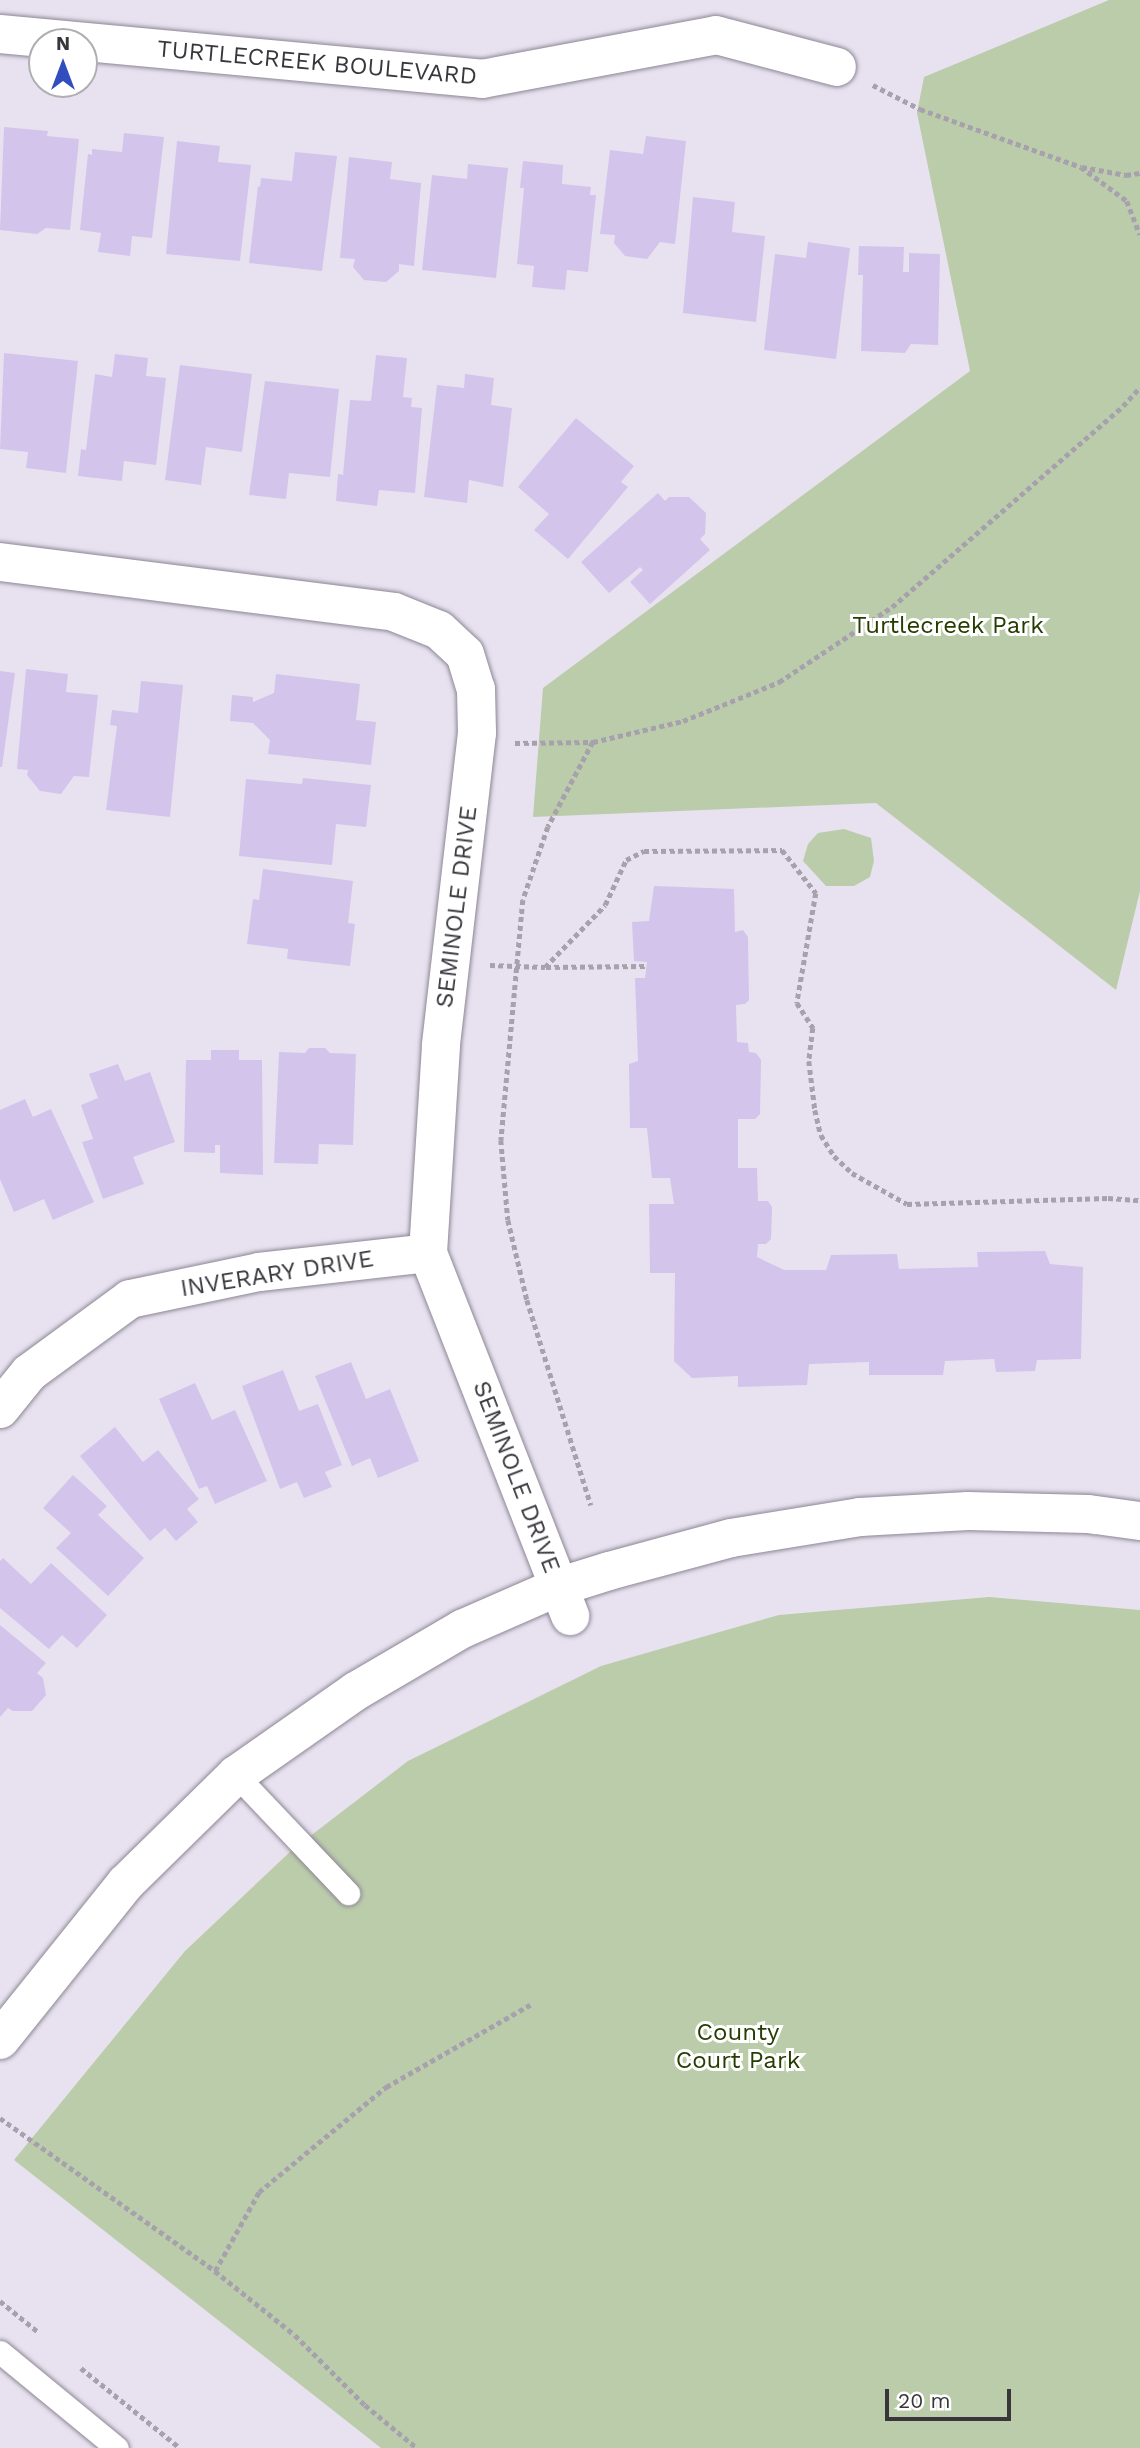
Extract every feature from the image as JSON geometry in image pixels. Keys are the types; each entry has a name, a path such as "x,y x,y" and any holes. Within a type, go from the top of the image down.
{"street":[{"name":"TURTLECREEK BOULEVARD","path":"0,34 482,79 716,35 837,67"},
{"name":"SEMINOLE DRIVE","path":"0,562 394,612 439,630 465,654 476,689 476,743 441,1046 428,1253 564,1601"},
{"name":"INVERARY DRIVE","path":"0,1409 29,1373 130,1299 259,1272 428,1253"},
{"path":"0,2040 126,1883 236,1775 356,1692 462,1629 564,1601 731,1538 860,1517 981,1511 1088,1514 1140,1521"}],"lane":[{"path":"236,1775 348,1893"},
{"path":"0,2352 117,2448"}],"path":[{"path":"837,67 920,109 1081,167 1126,175 1140,173"},
{"path":"1081,167 1127,201 1140,235"},
{"path":"476,743 593,742 683,720 779,682 892,607 1123,406 1140,387"},
{"path":"591,1505 527,1300 508,1220 501,1140 523,900 544,839 593,742"},
{"path":"545,967 605,905 626,860 644,851 782,850 816,893 798,983 797,1003 813,1028 809,1061 815,1110 821,1135 834,1156 852,1173 908,1203 1108,1198 1140,1200"},
{"path":"451,964 645,966"},
{"path":"215,2271 259,2192 386,2087 530,2005"},
{"path":"0,2119 215,2271 295,2335 365,2405 417,2448"},
{"path":"0,2301 37,2331"},
{"path":"81,2368 180,2448"}],"green space":[{"name":"Turtlecreek Park","path":"1109,0 1140,0 1140,891 1116,990 876,803 533,817 543,688 970,371 917,113 924,77"},
{"path":"844,829 871,838 874,861 870,877 854,886 826,886 803,861 808,844 818,833"},
{"name":"County Court Park","path":"989,1597 1140,1610 1140,2448 381,2448 14,2160 185,1951 292,1850 408,1761 601,1666 779,1615"}],"building":[{"path":"4,127 48,131 47,136 79,139 70,230 46,228 37,234 0,230"},
{"path":"124,133 164,137 152,238 132,236 130,256 98,252 101,233 80,230 88,154 92,155 92,149 122,152"},
{"path":"646,136 686,141 675,244 660,242 647,259 625,256 614,243 615,235 600,234 610,150 643,154"},
{"path":"177,141 220,146 218,162 251,165 240,261 166,254"},
{"path":"295,152 337,156 322,271 249,263 261,178 292,181"},
{"path":"349,157 392,162 390,179 421,183 414,266 399,264 399,271 386,282 364,280 353,267 355,259 340,258"},
{"path":"523,161 563,165 562,184 591,187 590,195 596,195 588,272 567,270 565,290 532,287 534,266 517,264 524,188 520,188"},
{"path":"468,164 508,168 496,278 422,270 432,175 467,179"},
{"path":"693,197 735,202 732,232 765,236 756,322 683,313"},
{"path":"808,242 850,248 836,359 764,350 775,254 806,258"},
{"path":"859,246 904,247 903,272 909,272 909,253 940,254 938,345 911,344 905,353 861,351 863,275 858,275"},
{"path":"4,353 78,361 66,473 26,468 28,452 0,449"},
{"path":"115,354 148,358 146,376 166,378 156,465 124,461 122,481 78,476 81,449 86,450 95,374 112,377"},
{"path":"376,355 407,358 403,397 412,398 411,407 422,408 415,493 379,490 377,506 336,501 338,474 343,475 350,400 371,401"},
{"path":"180,365 252,374 242,452 206,447 201,485 165,480"},
{"path":"465,374 494,378 491,405 512,408 503,487 469,480 467,503 424,497 437,385 464,388"},
{"path":"265,381 339,389 330,477 289,473 286,499 249,495"},
{"path":"576,418 634,466 621,482 628,487 568,559 534,530 549,514 518,487"},
{"path":"658,493 665,501 669,497 689,497 706,513 705,534 700,539 710,550 650,604 630,582 643,570 640,567 609,593 581,562"},
{"path":"26,669 68,674 66,692 98,695 89,777 74,776 61,794 40,791 27,775 28,770 17,769"},
{"path":"0,671 15,673 2,767 0,767"},
{"path":"276,674 360,684 356,720 376,722 371,765 268,754 270,740 253,723 230,721 232,695 253,697 253,702 274,693"},
{"path":"141,681 183,685 170,817 106,810 117,726 110,725 112,710 138,713"},
{"path":"303,778 371,785 366,827 336,824 332,865 239,856 246,779 302,784"},
{"path":"263,869 353,881 348,923 355,924 350,966 287,959 288,949 247,944 253,899 259,900"},
{"path":"654,886 734,889 735,932 743,930 748,937 749,1000 745,1004 736,1005 737,1042 748,1043 749,1052 756,1053 761,1060 760,1114 755,1119 738,1119 738,1168 757,1168 758,1201 768,1201 772,1207 771,1239 766,1244 758,1244 757,1257 784,1270 826,1270 831,1255 897,1254 899,1269 978,1267 977,1252 1045,1251 1050,1264 1083,1267 1081,1359 1037,1360 1035,1371 996,1372 994,1359 945,1361 943,1375 869,1375 869,1362 809,1364 807,1385 738,1387 738,1376 692,1378 674,1361 675,1273 650,1273 649,1204 674,1204 670,1178 652,1178 647,1128 630,1128 629,1064 638,1061 635,978 645,978 647,962 634,961 632,922 649,921"},
{"path":"309,1048 325,1048 330,1053 356,1054 353,1145 319,1144 318,1164 274,1163 279,1052 305,1053"},
{"path":"211,1050 239,1050 239,1060 262,1060 263,1175 220,1173 220,1145 215,1145 215,1153 184,1152 186,1060 211,1060"},
{"path":"118,1064 125,1081 150,1072 175,1142 133,1157 144,1184 103,1199 82,1142 93,1139 81,1105 98,1098 89,1074"},
{"path":"25,1099 33,1117 51,1109 94,1202 53,1220 44,1199 14,1212 0,1179 0,1110"},
{"path":"351,1362 366,1399 390,1389 419,1461 378,1478 370,1458 352,1466 315,1376"},
{"path":"283,1370 299,1411 318,1404 342,1465 325,1472 332,1487 304,1498 297,1482 280,1489 242,1386"},
{"path":"195,1383 212,1420 235,1410 267,1481 215,1504 207,1486 199,1489 159,1399"},
{"path":"115,1427 143,1462 158,1450 199,1499 187,1509 198,1522 176,1541 165,1528 150,1541 80,1456"},
{"path":"73,1475 107,1506 98,1515 144,1558 108,1596 56,1548 71,1533 43,1508"},
{"path":"3,1558 31,1584 51,1563 107,1615 77,1648 62,1635 49,1649 0,1608 0,1561"},
{"path":"0,1625 46,1663 37,1673 43,1678 46,1695 32,1711 13,1711 8,1708 0,1717"}]}
